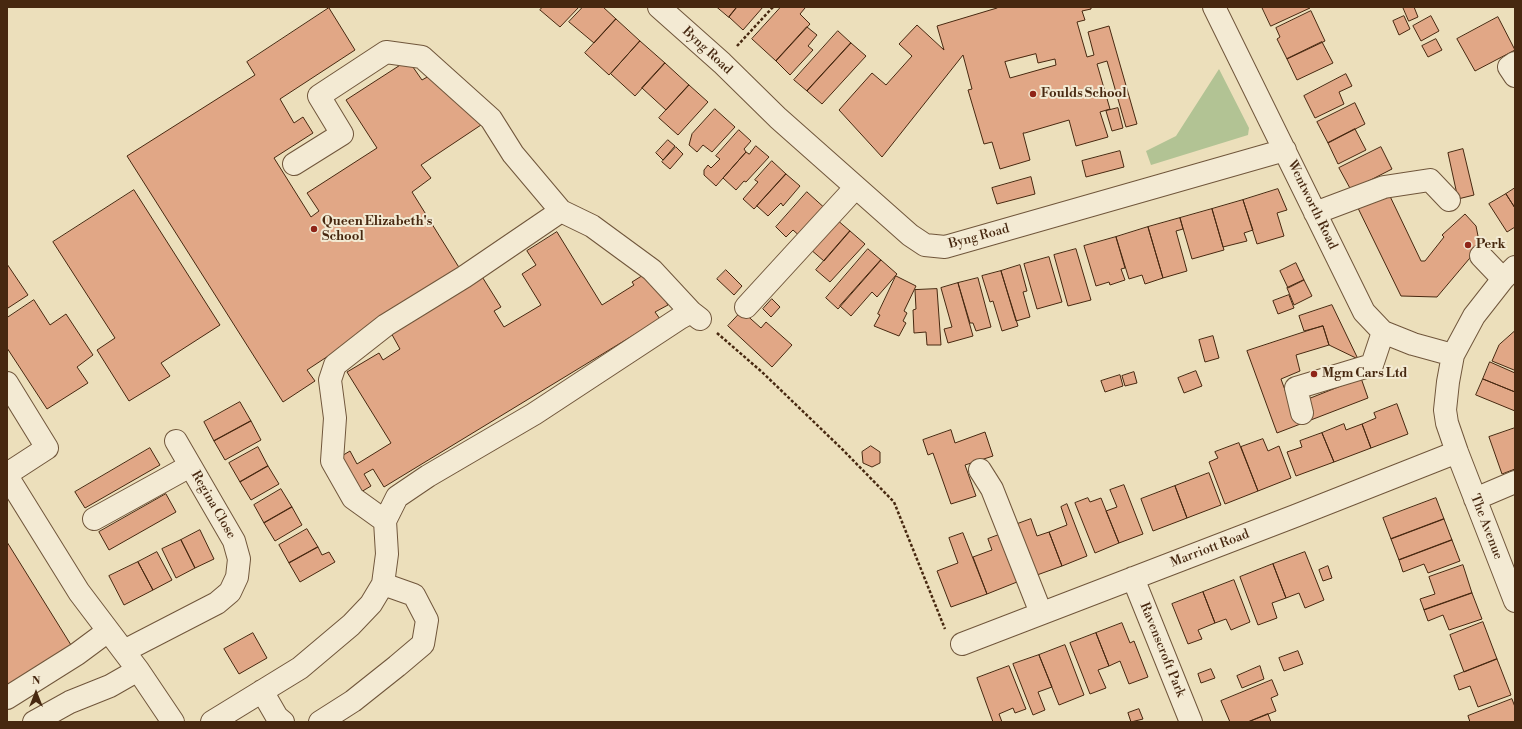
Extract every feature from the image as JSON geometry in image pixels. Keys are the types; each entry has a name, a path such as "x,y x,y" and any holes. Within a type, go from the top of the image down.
{"street":[{"name":"Byng Road","path":"659,7 722,63 778,118 910,235 925,245 945,247 1284,150"},
{"name":"Wentworth Road","path":"1214,7 1364,312 1383,332 1413,344 1453,355"},
{"path":"212,722 300,668 351,625 371,604 383,584 387,554 385,521 397,497 428,476 696,316 652,270 592,226 561,211 513,154 491,119 422,57 386,52 319,96 342,134 294,164"},
{"path":"1515,63 1509,66 1515,76"},
{"path":"1315,213 1384,187 1430,180 1449,200"},
{"path":"746,307 856,187"},
{"path":"385,521 353,498 332,460 334,418 330,380 335,365 386,325 464,277 561,211"},
{"path":"1481,256 1509,273"},
{"name":"The Avenue","path":"1509,273 1474,316 1453,355 1445,410 1447,423 1457,452 1515,600"},
{"path":"1302,413 1296,388 1372,365 1383,332"},
{"path":"7,383 47,448 7,475 79,592 124,650 173,722"},
{"name":"Regina Close","path":"124,650 217,603 230,592 237,577 239,559 234,541 176,441"},
{"name":"Marriott Road","path":"954,638 1042,613 1457,452"},
{"path":"94,519 190,466"},
{"path":"980,470 992,489 1042,613"},
{"path":"1475,499 1515,482"},
{"name":"Ravenscroft Park","path":"1133,578 1191,722"},
{"path":"320,722 353,701 398,666 422,644 427,620 414,595 383,584"},
{"path":"7,698 77,654 108,631"},
{"path":"34,722 70,702 110,686 138,670"},
{"path":"262,691 277,717 283,722"}],"path":[{"path":"722,63 773,7"},
{"path":"696,316 762,372 842,449 894,502 954,638"}],"green space":[{"path":"1219,69 1249,128 1248,135 1151,165 1146,151 1176,136"}],"building":[{"path":"543,7 579,7 560,27 540,10"},
{"path":"583,7 603,7 616,19 594,43 569,22"},
{"path":"717,7 737,7 729,17"},
{"path":"737,7 763,7 743,30 729,17"},
{"path":"781,7 804,7 805,8 800,14 810,24 776,61 752,39"},
{"path":"1091,7 1091,9 1082,11 1085,20 1077,22 1087,57 1094,55 1088,32 1109,26 1137,124 1126,127 1107,61 1097,64 1110,109 1100,112 1108,137 1076,146 1069,120 1023,133 1030,160 1000,169 992,142 984,144 968,90 972,89 963,55 882,157 839,110 872,73 886,85 912,56 899,44 917,25 944,50 937,26 997,8","holes":["1036,54 1038,63 1055,59 1056,65 1010,78 1005,62"]},
{"path":"1262,7 1309,7 1310,8 1271,26"},
{"path":"1403,7 1414,7 1418,17 1409,21"},
{"path":"329,8 355,50 280,99 294,123 303,117 313,133 274,158 311,217 319,211 307,193 377,148 346,100 408,60 422,80 429,76 484,123 421,165 431,178 412,192 460,269 307,370 315,381 283,402 127,156 255,75 247,62"},
{"path":"1311,11 1325,41 1287,59 1277,39 1280,37 1276,28"},
{"path":"1404,16 1410,29 1399,35 1393,21"},
{"path":"1431,16 1439,31 1421,41 1413,26"},
{"path":"1498,17 1515,50 1475,71 1457,39"},
{"path":"616,19 640,41 609,75 585,53"},
{"path":"807,27 817,35 808,46 813,50 790,75 776,61"},
{"path":"838,31 851,43 807,91 794,80"},
{"path":"1436,39 1442,50 1428,57 1422,46"},
{"path":"640,41 665,63 635,96 611,74"},
{"path":"1322,42 1333,63 1297,80 1287,59"},
{"path":"851,43 866,56 822,104 807,91"},
{"path":"665,63 689,85 666,110 642,88"},
{"path":"1346,74 1352,86 1339,92 1344,104 1315,118 1304,96"},
{"path":"689,85 708,102 678,135 659,118"},
{"path":"1355,103 1365,124 1328,143 1317,122"},
{"path":"1118,108 1123,128 1112,131 1106,111"},
{"path":"715,109 735,127 712,152 703,145 697,152 689,145 692,134"},
{"path":"1355,129 1366,150 1338,164 1328,143"},
{"path":"739,130 751,141 744,149 746,152 716,186 704,175 704,170 708,165 711,168 720,159 716,156"},
{"path":"668,140 675,146 663,160 656,153"},
{"path":"756,146 769,157 746,182 744,181 736,190 723,178 746,152 749,154"},
{"path":"676,147 683,154 670,169 662,162"},
{"path":"1381,147 1392,169 1351,190 1339,168"},
{"path":"1463,149 1474,195 1458,199 1448,153"},
{"path":"1120,151 1124,167 1086,177 1082,161"},
{"path":"772,161 786,174 754,209 743,199 758,182 755,180"},
{"path":"786,174 800,186 783,206 781,203 768,216 757,206"},
{"path":"1031,177 1035,194 997,204 992,188"},
{"path":"1515,188 1515,208 1506,194"},
{"path":"1278,189 1287,210 1277,213 1284,236 1257,244 1243,200"},
{"path":"134,190 220,325 161,363 170,376 129,401 97,350 115,338 53,242"},
{"path":"1387,190 1421,261 1425,261 1444,237 1442,235 1465,214 1476,226 1480,246 1437,297 1401,296 1356,204"},
{"path":"807,192 828,211 803,239 793,230 786,237 776,227"},
{"path":"1506,194 1515,208 1515,227 1507,232 1489,204"},
{"path":"1243,200 1253,230 1244,233 1247,241 1223,247 1212,209"},
{"path":"1212,209 1224,250 1192,259 1180,218"},
{"path":"1180,218 1183,229 1176,231 1187,271 1163,278 1148,227"},
{"path":"836,219 850,231 824,261 810,249"},
{"path":"1148,227 1163,278 1145,284 1142,275 1129,279 1116,237"},
{"path":"850,231 865,244 830,282 816,270"},
{"path":"557,232 602,305 634,285 632,282 648,272 668,305 655,312 660,319 384,487 373,469 364,474 371,486 356,495 335,460 350,451 357,464 391,443 347,372 379,353 383,360 400,349 390,331 481,275 501,307 494,311 504,327 541,305 522,274 536,265 527,251"},
{"path":"1116,237 1125,268 1121,269 1125,280 1110,285 1109,282 1096,286 1084,246"},
{"path":"868,249 881,260 838,309 826,298"},
{"path":"1076,249 1091,300 1068,306 1054,255"},
{"path":"1049,257 1062,302 1037,309 1024,264"},
{"path":"881,260 897,274 877,297 872,292 851,316 840,306"},
{"path":"1296,263 1304,280 1288,288 1280,271"},
{"path":"7,264 28,295 8,308 7,306"},
{"path":"1020,265 1027,291 1023,292 1030,317 1016,321 1001,271"},
{"path":"726,270 742,286 734,295 717,279"},
{"path":"1001,271 1018,326 1002,331 993,301 990,302 982,276"},
{"path":"896,276 916,286 904,311 907,313 903,321 906,323 899,336 874,326"},
{"path":"978,278 991,327 976,331 973,323 970,323 958,283"},
{"path":"1304,280 1312,296 1294,305 1287,288"},
{"path":"958,283 973,336 948,343 944,329 952,327 941,288"},
{"path":"937,289 941,345 927,345 926,332 914,333 913,310 916,309 915,290"},
{"path":"1289,295 1294,308 1278,314 1273,301"},
{"path":"772,299 780,307 771,317 763,309"},
{"path":"34,300 50,325 66,314 93,355 77,367 88,383 47,409 7,348 7,318"},
{"path":"1332,305 1358,359 1329,345 1323,326 1304,331 1299,316"},
{"path":"742,311 761,328 766,322 792,345 772,367 728,326"},
{"path":"1323,326 1329,345 1296,355 1300,371 1281,379 1295,418 1313,411 1308,399 1361,378 1368,398 1277,433 1247,351"},
{"path":"1515,331 1514,370 1492,361 1499,345"},
{"path":"1213,336 1219,358 1205,362 1199,340"},
{"path":"1490,362 1515,373 1515,392 1483,379"},
{"path":"1196,371 1202,386 1184,393 1178,378"},
{"path":"1134,372 1137,383 1125,386 1122,376"},
{"path":"1120,375 1123,386 1105,392 1101,381"},
{"path":"1483,379 1515,392 1515,411 1476,395"},
{"path":"240,402 251,421 214,441 204,422"},
{"path":"1397,404 1408,434 1371,448 1362,424 1376,418 1374,413"},
{"path":"251,421 261,440 225,460 214,441"},
{"path":"1344,424 1346,430 1362,424 1371,448 1334,462 1322,433"},
{"path":"1515,428 1515,469 1502,474 1489,437"},
{"path":"951,430 955,443 985,432 993,456 965,465 976,496 951,504 933,453 928,455 923,440"},
{"path":"1322,433 1334,462 1296,476 1287,452 1302,447 1300,441"},
{"path":"1263,439 1268,451 1279,446 1291,478 1258,491 1241,447"},
{"path":"1239,443 1258,491 1225,504 1209,462 1218,458 1215,452"},
{"path":"871,446 880,452 880,463 872,467 863,463 862,452"},
{"path":"258,447 268,466 240,482 229,463"},
{"path":"150,448 160,465 85,508 75,492"},
{"path":"268,466 279,484 251,500 240,482"},
{"path":"1209,473 1221,505 1187,518 1175,486"},
{"path":"1124,485 1143,534 1119,543 1106,511 1117,507 1110,490"},
{"path":"1175,486 1187,518 1153,531 1141,499"},
{"path":"281,489 292,507 264,523 254,505"},
{"path":"166,494 176,512 109,550 99,532"},
{"path":"1088,498 1090,502 1101,498 1119,543 1095,553 1075,503"},
{"path":"1436,498 1444,519 1391,539 1383,518"},
{"path":"1067,504 1087,556 1062,566 1049,532 1067,525 1061,507"},
{"path":"292,507 302,525 275,541 264,523"},
{"path":"1031,519 1037,536 1049,532 1062,566 1037,575 1012,526"},
{"path":"1444,519 1452,540 1399,560 1391,539"},
{"path":"307,529 318,547 289,563 279,545"},
{"path":"200,530 214,559 195,568 181,540"},
{"path":"963,533 987,594 951,607 937,571 958,563 949,538"},
{"path":"1004,533 1022,580 987,594 973,557 992,550 988,539"},
{"path":"181,540 195,568 176,578 162,549"},
{"path":"1452,540 1460,561 1428,573 1424,564 1403,572 1399,560"},
{"path":"7,542 71,645 7,687"},
{"path":"318,547 322,555 329,552 335,562 300,582 289,563"},
{"path":"157,552 172,580 153,590 138,562"},
{"path":"1305,552 1324,600 1305,608 1299,593 1286,598 1273,564"},
{"path":"138,562 153,590 124,605 109,576"},
{"path":"1273,564 1286,598 1272,603 1277,618 1258,625 1240,577"},
{"path":"1463,565 1472,593 1424,610 1420,599 1435,594 1429,577"},
{"path":"1328,566 1332,578 1323,581 1319,570"},
{"path":"1234,580 1250,622 1231,630 1226,619 1215,623 1203,592"},
{"path":"1203,592 1215,623 1198,630 1202,639 1188,644 1172,604"},
{"path":"1472,593 1482,619 1449,630 1443,615 1428,621 1424,610"},
{"path":"1483,622 1497,659 1464,672 1450,635"},
{"path":"1122,623 1130,643 1134,641 1148,677 1129,684 1120,661 1109,666 1096,633"},
{"path":"253,633 267,658 239,674 224,649"},
{"path":"1096,633 1109,666 1098,670 1106,688 1090,694 1070,643"},
{"path":"1065,645 1084,695 1059,705 1039,655"},
{"path":"1298,651 1303,664 1284,671 1279,658"},
{"path":"1039,655 1052,687 1038,692 1045,710 1033,715 1013,664"},
{"path":"1497,659 1511,695 1478,707 1470,686 1459,690 1454,676"},
{"path":"1009,666 1026,709 1015,713 1013,708 999,714 1002,722 993,722 977,678"},
{"path":"1260,666 1264,679 1242,688 1237,676"},
{"path":"1211,669 1215,678 1201,683 1198,674"},
{"path":"1272,680 1278,695 1271,698 1276,711 1248,722 1230,722 1221,701"},
{"path":"1512,699 1515,707 1515,722 1470,722 1468,716"},
{"path":"1139,709 1143,719 1131,722 1128,713"},
{"path":"1268,714 1271,722 1248,722"}],"place":[{"name":"Foulds School","path":"1033,94"},
{"name":"Queen Elizabeth's School","path":"314,229"},
{"name":"Perk","path":"1468,245"},
{"name":"Mgm Cars Ltd","path":"1314,374"}]}
